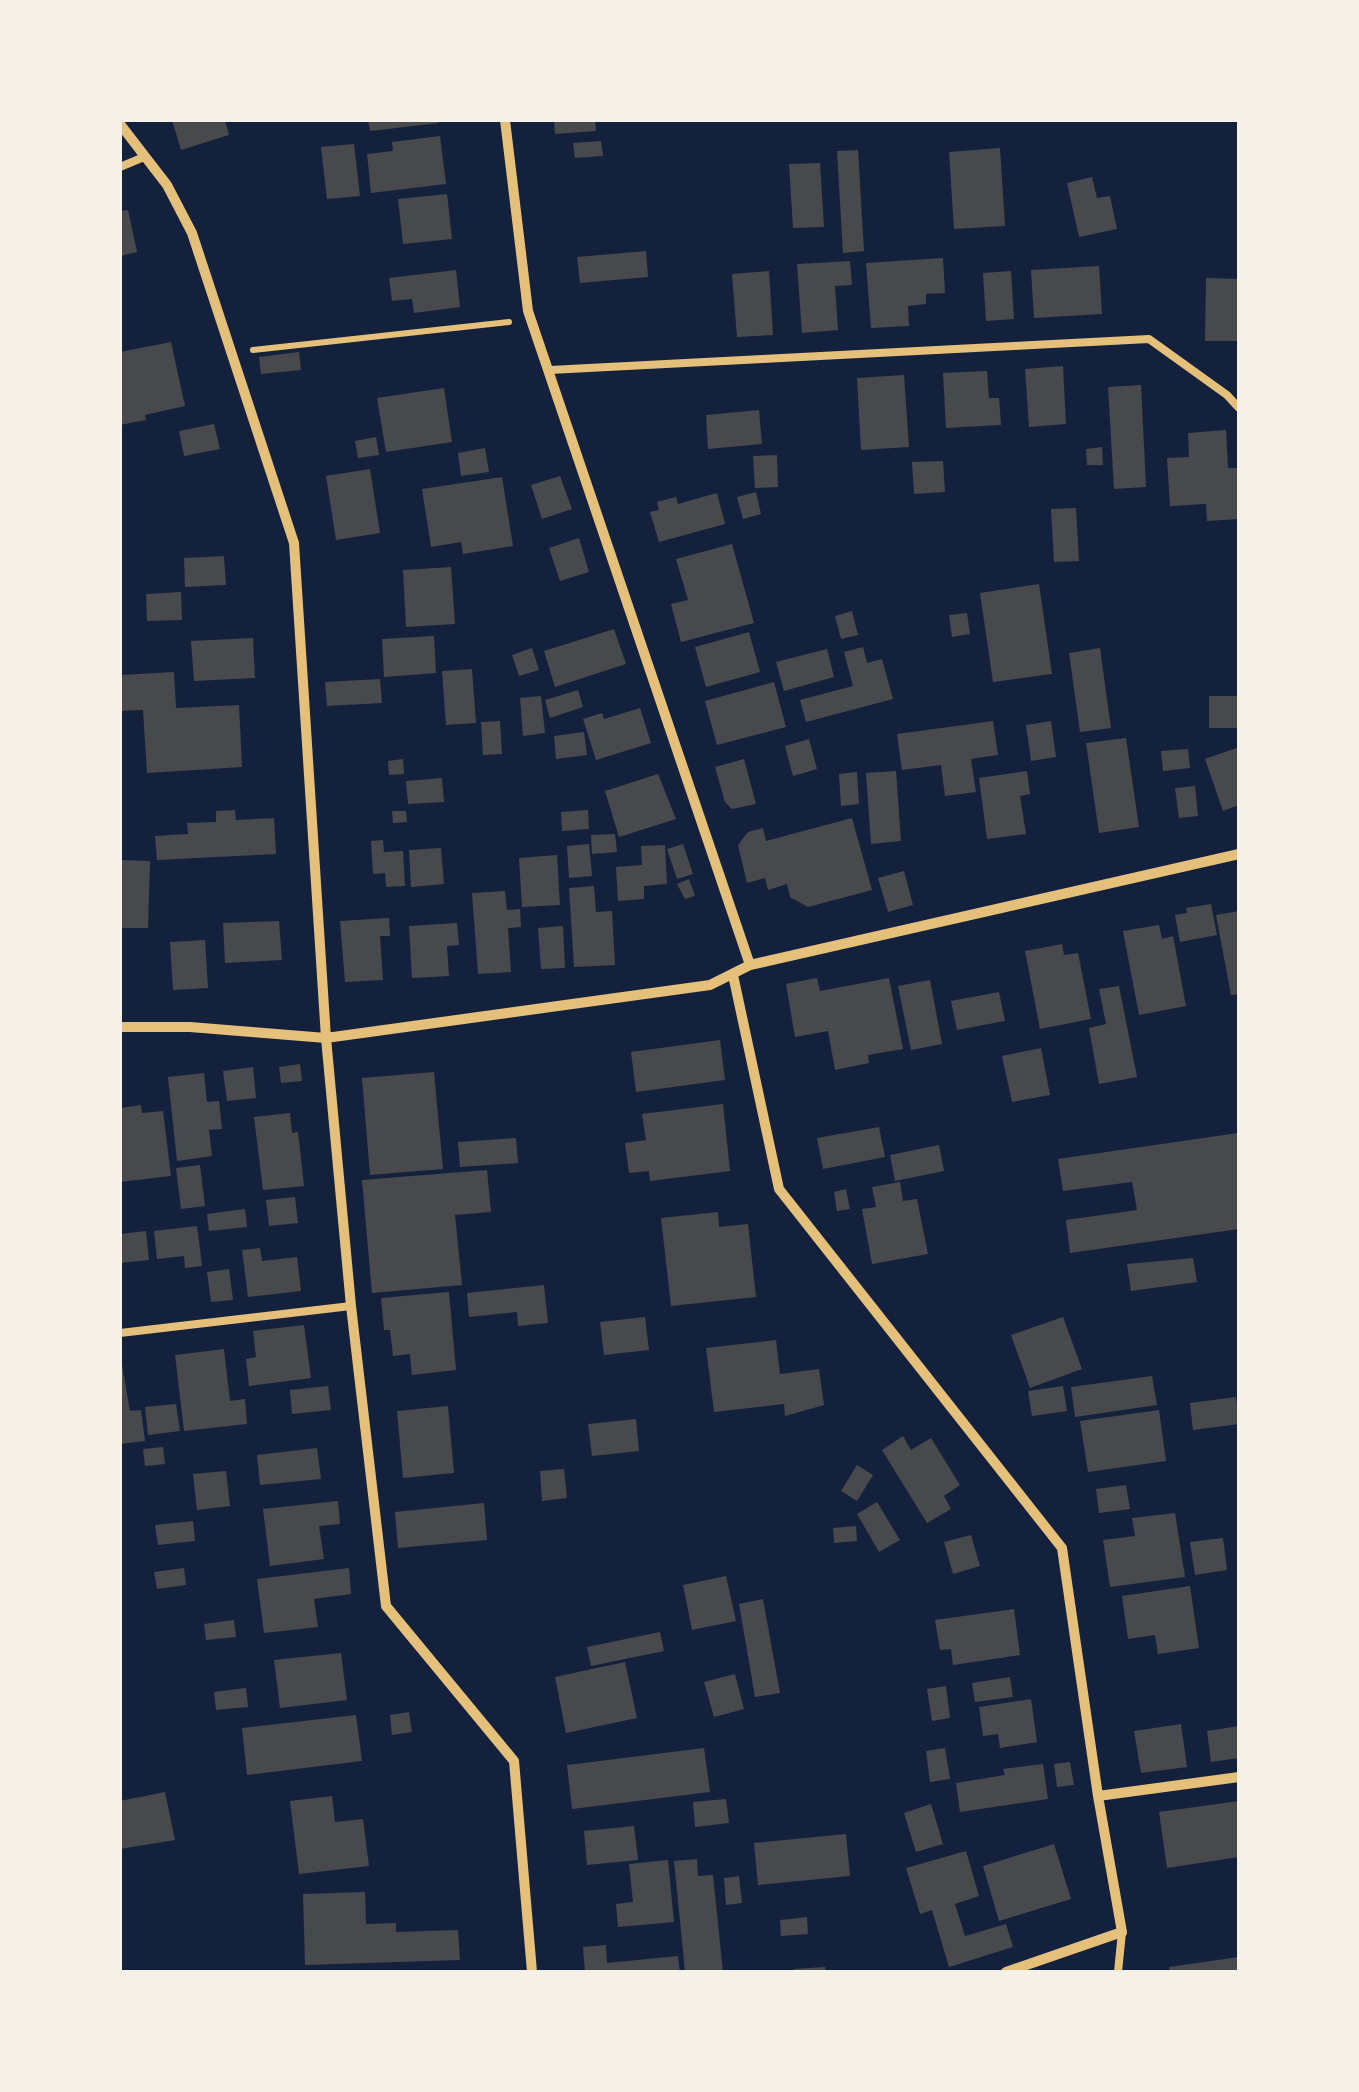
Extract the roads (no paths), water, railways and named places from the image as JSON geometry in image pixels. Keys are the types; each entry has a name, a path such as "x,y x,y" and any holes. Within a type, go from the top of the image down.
{"street":[{"path":"505,120 532,319 750,965"},
{"path":"120,124 167,185 192,233 294,543 326,1038 351,1306 386,1606 514,1761 532,1972"},
{"path":"120,1027 190,1027 326,1038 710,984 750,965 1239,854"},
{"path":"733,974 779,1189 1062,1548 1122,1932 1006,1972"},
{"path":"1098,1796 1239,1777"}],"lane":[{"path":"120,167 144,157"},
{"path":"550,370 1149,339 1228,395 1239,408"},
{"path":"120,1333 351,1306"},
{"path":"1118,1972 1122,1932"}]}
